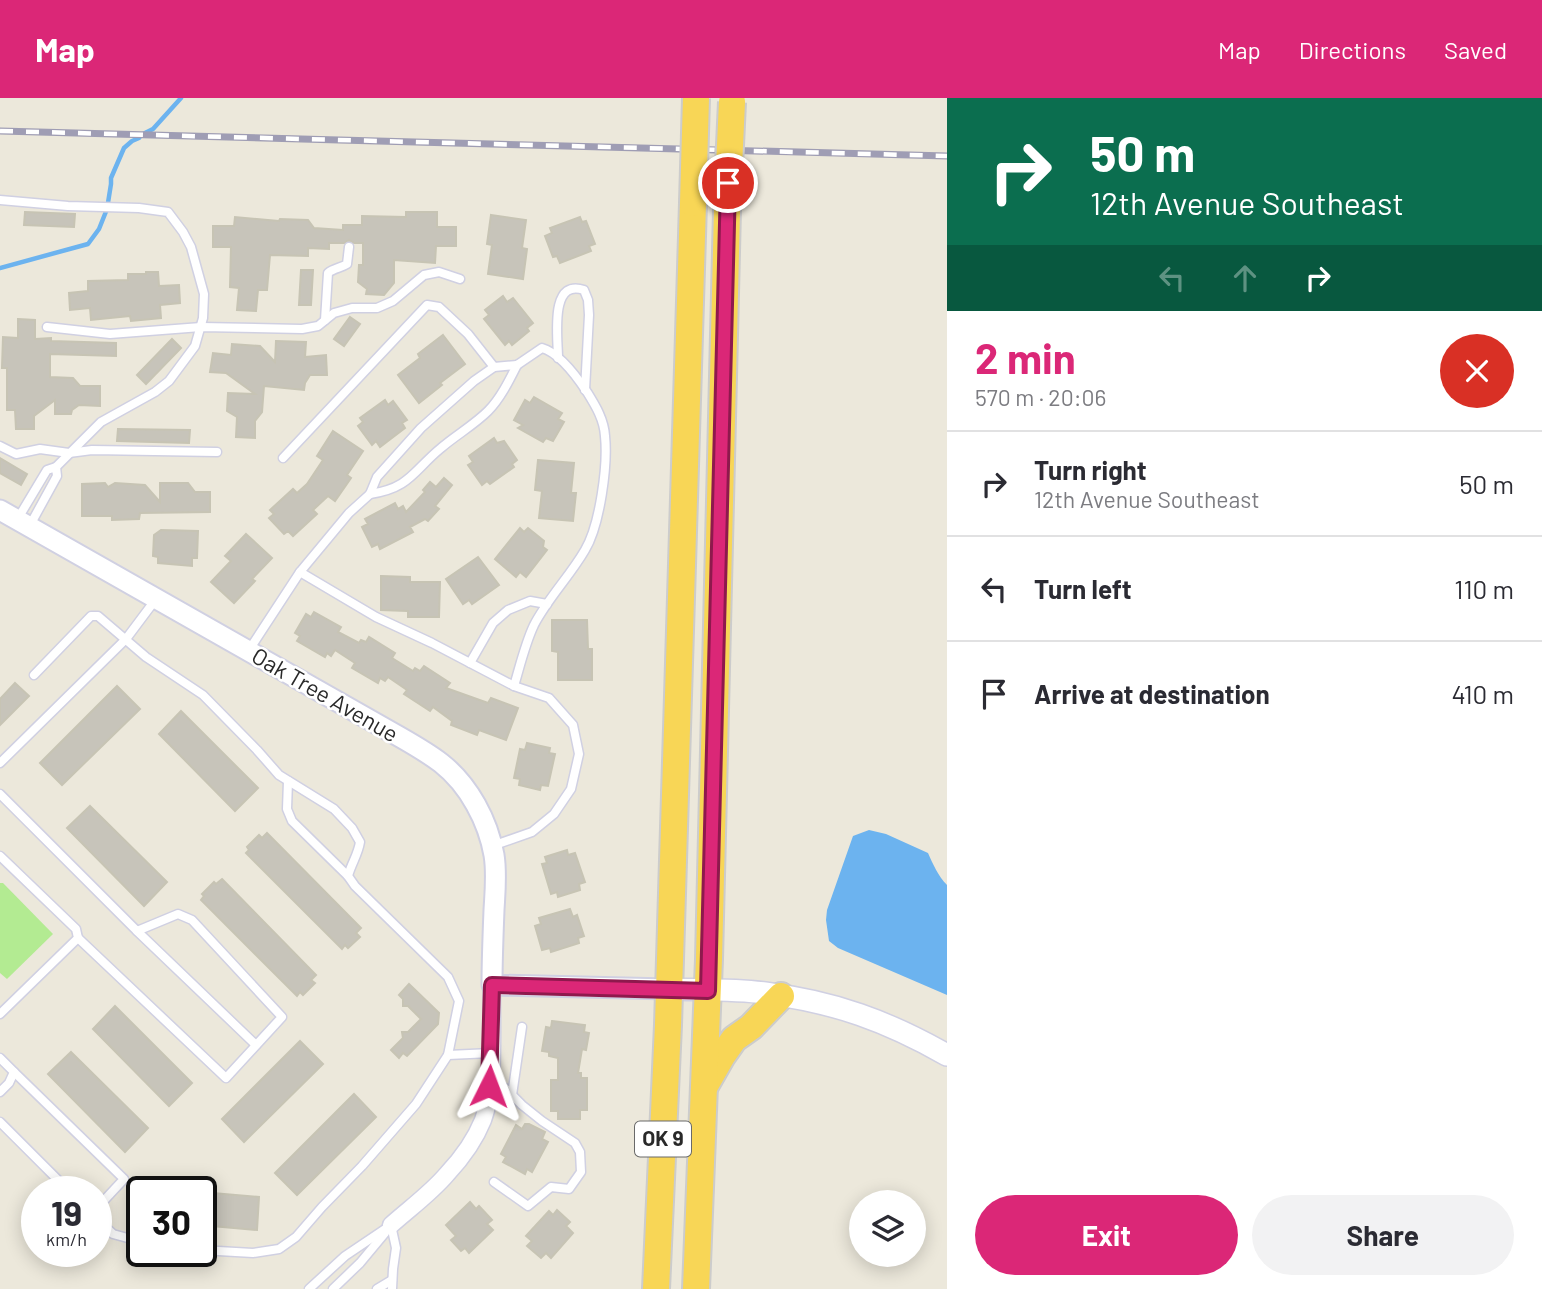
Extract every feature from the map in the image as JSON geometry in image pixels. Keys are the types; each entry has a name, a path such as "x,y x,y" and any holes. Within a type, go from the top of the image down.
{"highway":[{"name":"OK 9","path":"656,1289 669,989 696,98"},
{"name":"OK 9","path":"696,1289 708,991 732,100"},
{"path":"704,1087 734,1039 751,1027 781,996"}],"main road":[{"path":"669,989 763,993 834,1006 867,1016 915,1037 947,1055"}],"street":[{"name":"Oak Tree Avenue","path":"16,519 400,737 442,764 465,788 475,804 492,846 496,876 492,985"},
{"path":"391,1225 446,1176 463,1156 478,1131 487,1106 489,1086 492,985 669,989"}],"lane":[{"path":"0,201 168,212 191,247 204,294 203,318 195,346 169,381 155,393 100,422 55,468 47,470 16,519"},
{"path":"325,320 328,273 347,264 349,247"},
{"path":"47,327 110,334 201,327 302,329 318,326 334,313 352,307 377,308 393,301 424,275 439,272 460,279"},
{"path":"558,358 560,299 566,290 576,287 584,289 589,315 586,390"},
{"path":"283,458 427,305 439,307 468,334 494,367"},
{"path":"370,494 388,492 410,478 438,450 489,411 517,365 542,348 550,350 578,377 598,411 605,435 604,476 597,517 587,549 534,625 514,686"},
{"path":"248,651 300,572 349,513 370,494 377,477 421,428 494,367 517,365"},
{"path":"0,446 16,454 40,449 69,453 92,450 218,452"},
{"path":"16,519 57,476 55,468"},
{"path":"300,572 376,617 514,686 549,698 573,725 579,754 571,789 554,814 532,832 492,846"},
{"path":"0,763 126,639 156,599"},
{"path":"470,663 493,623 508,610 530,601 547,604"},
{"path":"34,675 91,616 98,616 146,657 203,695 279,775 334,808 352,828 360,842 358,854 348,876"},
{"path":"217,1251 253,1254 279,1249 296,1237 416,1104 448,1055 459,1001 449,977 292,821 287,809 288,781"},
{"path":"0,794 256,1045"},
{"path":"0,856 76,929 78,938 226,1078 282,1017 192,920 178,914 137,931"},
{"path":"0,1014 78,938"},
{"path":"512,1095 522,1027"},
{"path":"448,1055 491,1052"},
{"path":"0,1058 124,1180 112,1192"},
{"path":"0,1092 9,1083 14,1072"},
{"path":"489,1086 505,1088 542,1121 575,1143 580,1152 581,1172 569,1189 551,1187 528,1206 494,1182"},
{"path":"0,1122 54,1176"},
{"path":"377,1289 392,1285 396,1248 391,1225"},
{"path":"309,1289 345,1256 391,1225"},
{"path":"333,1289 360,1263 391,1225"}],"green space":[{"path":"0,883 53,934 7,979 0,973"}],"water":[{"path":"869,830 886,834 928,853 938,874 947,885 947,995 838,948 829,941 827,910 853,836"}],"building":[{"path":"25,212 75,214 74,227 24,225"},
{"path":"406,212 437,212 437,227 456,227 456,246 436,246 435,263 394,260 394,283 384,295 366,294 367,289 358,282 359,265 363,265 363,243 349,240 344,243 329,243 329,249 308,248 308,256 270,255 267,290 258,290 256,311 237,310 239,288 230,287 231,247 213,247 213,226 234,226 235,217 279,221 308,220 314,228 343,230 343,225 362,225 362,216 406,217"},
{"path":"491,215 526,220 522,248 527,249 523,279 488,274 492,245 487,244"},
{"path":"580,217 582,222 586,221 595,244 589,246 591,251 560,263 557,256 553,257 545,236 552,233 550,228"},
{"path":"301,270 313,270 311,305 299,305"},
{"path":"158,272 159,286 179,285 180,303 160,305 161,318 131,321 130,316 91,320 90,308 70,310 69,293 88,291 88,281 128,280 128,274"},
{"path":"503,296 507,302 513,298 533,323 527,328 529,331 512,345 509,341 505,345 484,319 489,315 485,310"},
{"path":"350,317 360,324 344,346 334,339"},
{"path":"18,319 35,320 35,339 116,343 116,356 50,354 50,377 73,378 80,386 100,386 100,406 79,405 71,414 55,414 55,400 34,416 34,429 16,429 15,410 7,410 7,368 2,368 3,337 18,338"},
{"path":"443,335 465,364 419,403 398,375 420,358 418,354"},
{"path":"172,339 181,348 146,384 137,375"},
{"path":"276,341 306,342 305,357 326,355 327,375 310,375 304,390 264,386 262,412 255,421 255,438 236,437 237,417 227,411 228,393 255,394 226,373 210,372 213,353 231,355 232,344 260,346 275,362"},
{"path":"534,397 562,413 558,419 564,422 553,441 546,438 543,442 518,428 523,425 514,420 525,400 530,403"},
{"path":"385,400 388,405 393,401 407,420 402,423 405,428 380,447 376,441 372,445 358,426 363,422 360,418"},
{"path":"118,429 190,430 189,443 117,441"},
{"path":"333,431 363,451 347,475 351,478 335,501 328,496 313,510 317,514 293,536 288,531 284,534 269,518 274,514 270,510 293,489 297,493 307,484 323,460 317,456"},
{"path":"494,438 497,443 504,441 517,460 512,464 514,467 490,484 487,481 482,485 468,465 473,462 469,456"},
{"path":"0,458 27,474 21,485 0,473"},
{"path":"538,460 574,463 571,493 576,493 573,521 539,518 542,491 535,490"},
{"path":"444,478 452,485 435,506 439,509 428,521 425,519 410,527 413,532 380,549 378,544 372,547 362,527 368,524 365,519 395,503 398,509 403,506 406,512 425,492 423,490 430,482 436,487"},
{"path":"105,483 108,487 115,483 145,485 160,502 160,483 188,483 195,492 210,492 210,512 140,513 139,519 112,520 112,516 82,516 82,484"},
{"path":"520,528 524,532 528,528 544,541 543,547 547,550 526,577 520,572 516,577 495,559"},
{"path":"161,530 198,531 197,558 192,558 192,566 158,563 158,557 153,556 154,535"},
{"path":"246,534 272,558 234,603 211,582 231,561 225,556"},
{"path":"478,557 499,585 472,604 469,600 463,604 446,579"},
{"path":"381,576 410,577 410,582 440,582 439,617 408,617 408,611 381,610"},
{"path":"314,612 341,627 338,632 359,643 361,640 366,642 369,637 395,653 392,658 413,671 415,668 420,671 424,666 450,683 446,688 488,703 491,698 518,708 506,740 479,730 477,735 451,725 452,721 433,707 430,711 404,694 407,690 388,677 385,681 380,678 378,683 352,668 355,663 335,650 331,656 327,653 325,657 297,641 300,636 295,633 306,614 311,617"},
{"path":"552,620 587,620 588,649 592,649 592,680 558,680 558,652 552,651"},
{"path":"15,683 29,696 0,725 0,699"},
{"path":"117,686 140,709 62,785 40,763"},
{"path":"181,711 258,788 235,811 159,734"},
{"path":"527,743 550,748 549,753 555,754 548,786 541,785 540,790 519,785 520,779 514,778 520,749 525,750"},
{"path":"90,806 167,882 144,906 67,828"},
{"path":"267,833 361,928 356,933 360,937 348,948 345,945 342,949 246,853 249,850 247,847 259,835 262,838"},
{"path":"567,850 568,855 575,853 585,882 579,884 580,890 558,897 557,892 551,894 542,864 547,863 545,857"},
{"path":"222,879 316,975 311,980 315,983 303,995 300,992 297,996 201,900 204,896 202,894 214,882 216,884"},
{"path":"570,909 573,917 577,915 584,936 578,938 579,943 551,952 550,948 542,950 535,926 541,924 539,918"},
{"path":"409,984 439,1013 438,1024 407,1056 403,1053 399,1058 391,1050 403,1038 402,1032 408,1032 421,1019 408,1006 403,1006 403,999 399,995"},
{"path":"115,1006 192,1083 169,1106 93,1029"},
{"path":"552,1021 585,1025 584,1032 589,1033 586,1050 582,1049 578,1073 581,1073 581,1078 587,1078 587,1110 580,1110 580,1119 558,1119 558,1111 551,1111 551,1080 558,1080 558,1058 542,1051 546,1027 551,1028"},
{"path":"300,1041 323,1064 244,1142 222,1119"},
{"path":"71,1052 148,1128 125,1152 48,1074"},
{"path":"354,1094 376,1117 297,1195 275,1173"},
{"path":"525,1124 545,1132 542,1139 548,1142 532,1172 527,1169 525,1174 503,1162 506,1157 501,1154 516,1125 522,1129"},
{"path":"217,1193 259,1197 257,1230 217,1226"},
{"path":"470,1202 476,1209 479,1206 492,1220 487,1224 493,1230 469,1253 465,1248 461,1251 451,1240 456,1236 446,1225"},
{"path":"557,1210 570,1222 566,1226 573,1233 551,1258 546,1253 541,1258 527,1246 532,1241 526,1236 549,1211 553,1215"}],"waterway":[{"path":"0,268 88,244 99,229 107,209 111,178 124,148 153,129 181,98"}],"railway":[{"path":"0,131 947,156"}],"route":[{"path":"489,1086 492,985 708,991 728,183"}]}
